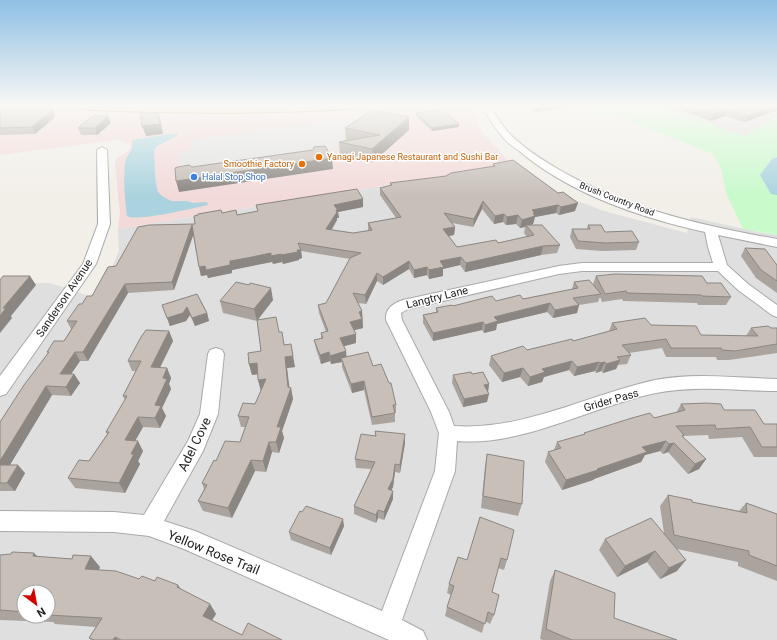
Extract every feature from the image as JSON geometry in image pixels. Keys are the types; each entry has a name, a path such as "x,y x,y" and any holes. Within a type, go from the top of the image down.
{"street":[{"name":"Brush Country Road","path":"506,136 526,154 553,172 574,183 631,206 712,231 777,243"},
{"name":"Sanderson Avenue","path":"0,389 89,264 104,224 102,150"},
{"path":"712,231 714,247 721,267 743,287 777,312"},
{"name":"Langtry Lane","path":"388,626 445,471 448,433 440,412 394,320 393,314 396,309 403,305 559,270 607,266 721,267"},
{"name":"Adel Cove","path":"149,526 196,445 209,414 216,354"},
{"name":"Grider Pass","path":"448,433 474,435 513,428 655,388 681,383 777,385"},
{"name":"Yellow Rose Trail","path":"0,521 114,522 149,526 187,539 388,626 414,640"}],"shaded area":[{"path":"0,136 486,136 512,165 118,229 120,213 115,164 116,159 128,151 130,145 118,140 0,155"},
{"path":"221,136 351,136 323,156 181,177 177,152 191,150 190,140"},
{"path":"512,165 545,186 572,199 604,211 687,233 691,217 777,235 777,640 0,640 0,284 50,283 92,297 109,274 119,251 118,229"}],"green space":[{"path":"667,136 777,136 777,235 743,229 726,193 721,168 713,154"}],"water":[{"path":"159,136 177,136 157,146 154,150 157,190 166,199 172,201 186,201 192,203 207,202 208,205 154,216 127,216 124,190 124,169 132,147 132,140"}],"building":[{"path":"375,136 387,136 372,149 339,142"},
{"path":"325,146 332,158 176,181 175,168 178,167 189,165 192,167 313,150 314,147"},
{"path":"513,160 558,193 563,192 578,203 561,207 558,205 532,210 535,213 533,213 535,216 522,220 518,215 507,217 504,214 495,216 483,201 474,219 444,213 455,227 443,229 457,247 496,240 498,243 534,235 526,225 542,225 560,245 543,246 466,263 461,257 440,261 444,267 429,270 427,267 414,270 409,261 383,277 377,273 365,295 353,293 362,311 359,312 362,319 350,322 356,334 340,338 346,351 330,356 329,352 320,355 314,340 323,338 321,333 328,331 318,305 326,303 350,258 361,253 298,243 301,250 297,250 298,252 271,256 271,253 230,261 230,265 206,270 205,266 199,267 192,225 172,282 125,284 83,352 75,352 60,374 74,374 66,387 46,386 0,461 0,422 24,385 49,352 47,352 54,341 64,341 77,321 67,321 79,304 82,304 87,296 92,296 108,267 116,266 138,227 149,225 195,224 194,216 198,214 221,210 222,213 236,210 237,215 258,211 256,205 357,189 363,199 334,205 338,210 336,210 337,212 326,229 353,233 372,230 368,223 401,217 380,188 392,185 390,183 446,176 451,173 495,166 493,164"},
{"path":"588,225 601,225 605,232 632,231 639,242 605,243 578,241 572,229 590,229"},
{"path":"745,248 765,249 777,265 777,281 761,270"},
{"path":"615,274 702,276 707,283 721,283 731,297 627,293 626,291 605,294 596,276"},
{"path":"3,276 30,276 3,308 6,308 0,316 0,280"},
{"path":"589,280 601,294 573,298 579,305 555,310 550,303 494,317 498,321 485,325 483,322 433,333 423,315 438,312 436,308 453,306 492,296 496,301 520,295 523,299 578,288 574,282"},
{"path":"236,282 249,285 250,283 271,288 254,309 220,301"},
{"path":"197,294 207,313 192,318 187,307 183,313 167,318 162,305"},
{"path":"276,317 279,332 282,332 284,345 291,344 293,356 285,357 288,387 291,388 277,427 281,427 276,442 269,442 263,461 251,460 228,508 198,501 207,485 202,483 214,460 216,461 225,441 240,442 249,417 238,416 243,403 255,404 266,379 258,380 257,363 249,364 248,353 261,351 257,320"},
{"path":"645,318 651,325 696,326 701,335 758,336 751,328 768,326 771,328 777,328 777,344 735,351 722,350 721,348 671,348 666,339 622,345 631,355 617,357 620,360 606,364 605,362 599,362 577,367 572,361 542,369 545,372 530,377 523,368 504,373 491,356 523,346 527,350 572,339 573,341 617,329 612,323"},
{"path":"146,330 169,331 151,367 167,368 163,378 167,379 155,405 161,406 155,418 138,417 125,440 138,441 131,454 134,454 119,483 68,478 79,460 89,461 109,432 106,432 127,396 123,396 141,361 128,361"},
{"path":"368,352 373,366 381,364 389,383 391,383 396,405 393,405 395,413 372,417 364,381 351,384 341,358"},
{"path":"471,372 472,374 483,372 489,384 484,385 489,394 464,399 453,375"},
{"path":"681,404 721,404 724,410 755,410 764,424 777,424 777,447 762,447 750,427 716,429 715,425 676,426 684,435 682,436 706,459 695,464 674,443 669,444 666,441 642,447 647,452 566,480 548,452 561,448 557,442 632,418 650,413 654,418 685,410"},
{"path":"375,431 405,434 400,465 395,464 393,479 388,489 393,491 384,512 378,510 376,515 354,506 375,462 355,459 361,434 376,436"},
{"path":"487,454 524,461 522,504 483,496"},
{"path":"0,465 18,465 7,483 0,483"},
{"path":"668,495 692,500 692,502 747,513 746,503 777,514 777,566 749,555 749,551 674,535"},
{"path":"306,506 343,519 330,548 289,532 300,511 302,512"},
{"path":"480,517 514,530 507,560 501,558 492,592 499,595 494,615 488,612 485,624 447,607 454,586 449,584 458,557 467,560"},
{"path":"651,518 686,560 669,568 655,551 625,566 605,539"},
{"path":"12,552 34,553 33,556 72,559 73,555 91,556 85,569 116,571 139,579 142,576 155,581 157,577 178,585 177,587 210,604 203,616 242,635 248,623 282,640 121,640 115,637 113,640 94,640 89,638 102,618 56,615 56,584 16,584 16,611 0,610 0,555 11,554"},
{"path":"555,570 615,593 614,618 677,640 572,640 546,629"}],"waterway":[{"path":"777,162 768,175 777,190"}],"place":[{"name":"Yanagi Japanese Restaurant and Sushi Bar","path":"319,157"},
{"name":"Smoothie Factory","path":"302,164"},
{"name":"Halal Stop Shop","path":"194,177"}]}
